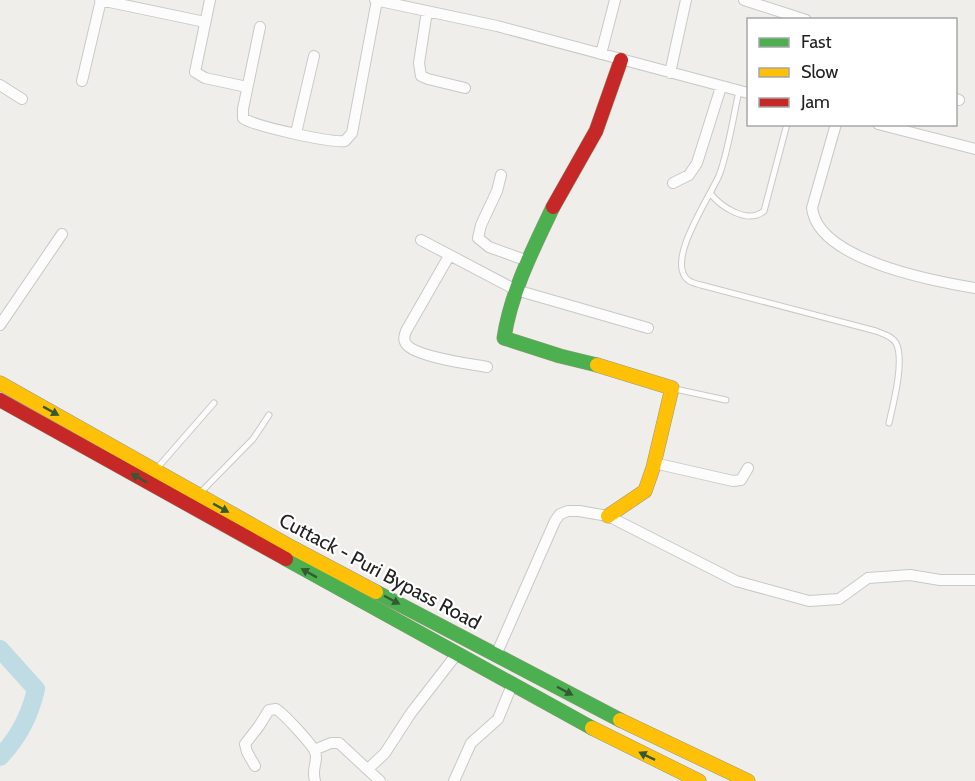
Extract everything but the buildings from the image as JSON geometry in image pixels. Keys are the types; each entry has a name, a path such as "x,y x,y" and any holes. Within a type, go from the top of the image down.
{"main road":[{"path":"608,516 645,491 672,388 504,338 516,290 528,261 555,202 596,131 621,60"},
{"name":"Cuttack - Puri Bypass Road","path":"0,383 198,495 496,655 633,727 748,781"},
{"name":"Cuttack - Puri Bypass Road","path":"0,400 456,655 621,743 699,781"}],"street":[{"path":"82,81 100,0 205,22"},
{"path":"210,0 195,72 205,78 247,87"},
{"path":"260,27 243,118 256,124 341,142 348,139 352,133 376,0 497,26 744,92"},
{"path":"601,54 615,0"},
{"path":"670,73 687,0"},
{"path":"744,0 800,18"},
{"path":"427,11 419,63 421,76 428,80 465,88"},
{"path":"296,133 314,56"},
{"path":"0,86 22,99"},
{"path":"673,183 689,175 697,163 721,87"},
{"path":"835,126 812,208 813,218 820,229 839,245 877,264 926,280 975,288"},
{"path":"886,126 975,149"},
{"path":"501,175 478,238 489,247 528,261"},
{"path":"0,325 62,234"},
{"path":"421,240 516,290 648,328"},
{"path":"449,256 406,331 404,338 406,344 411,348 447,360 487,367"},
{"path":"654,463 733,481 741,480 748,468"},
{"path":"496,655 555,521 560,514 579,511 608,516 736,581 809,601 839,599 868,578 910,574 940,580 975,580"},
{"path":"368,769 385,753 411,713 456,655"},
{"path":"454,781 471,743 498,718 512,685"},
{"path":"255,766 245,744 271,709 278,710 314,750 315,781"},
{"path":"314,750 331,742 339,743 380,781"}],"lane":[{"path":"744,92 720,174 695,219 683,255 682,267 685,276 689,281 701,285 889,336 896,344 899,355 898,381 889,423"},
{"path":"710,193 725,208 752,216 764,211 786,126"},
{"path":"672,388 726,400"},
{"path":"156,470 214,403"},
{"path":"198,495 253,439 268,416"}],"waterway":[{"path":"0,649 36,689 23,726 0,757"}],"traffic: fast":[{"path":"553,207 517,287 504,338 597,365"},
{"path":"286,559 592,728"},
{"path":"376,592 620,720"}],"traffic: slow":[{"path":"597,365 672,388 653,468 645,491 608,516"},
{"path":"0,383 293,548 376,592"},
{"path":"620,720 748,781"},
{"path":"592,728 699,781"}],"traffic: jam":[{"path":"553,207 596,131 621,60"},
{"path":"0,400 286,559"}]}
